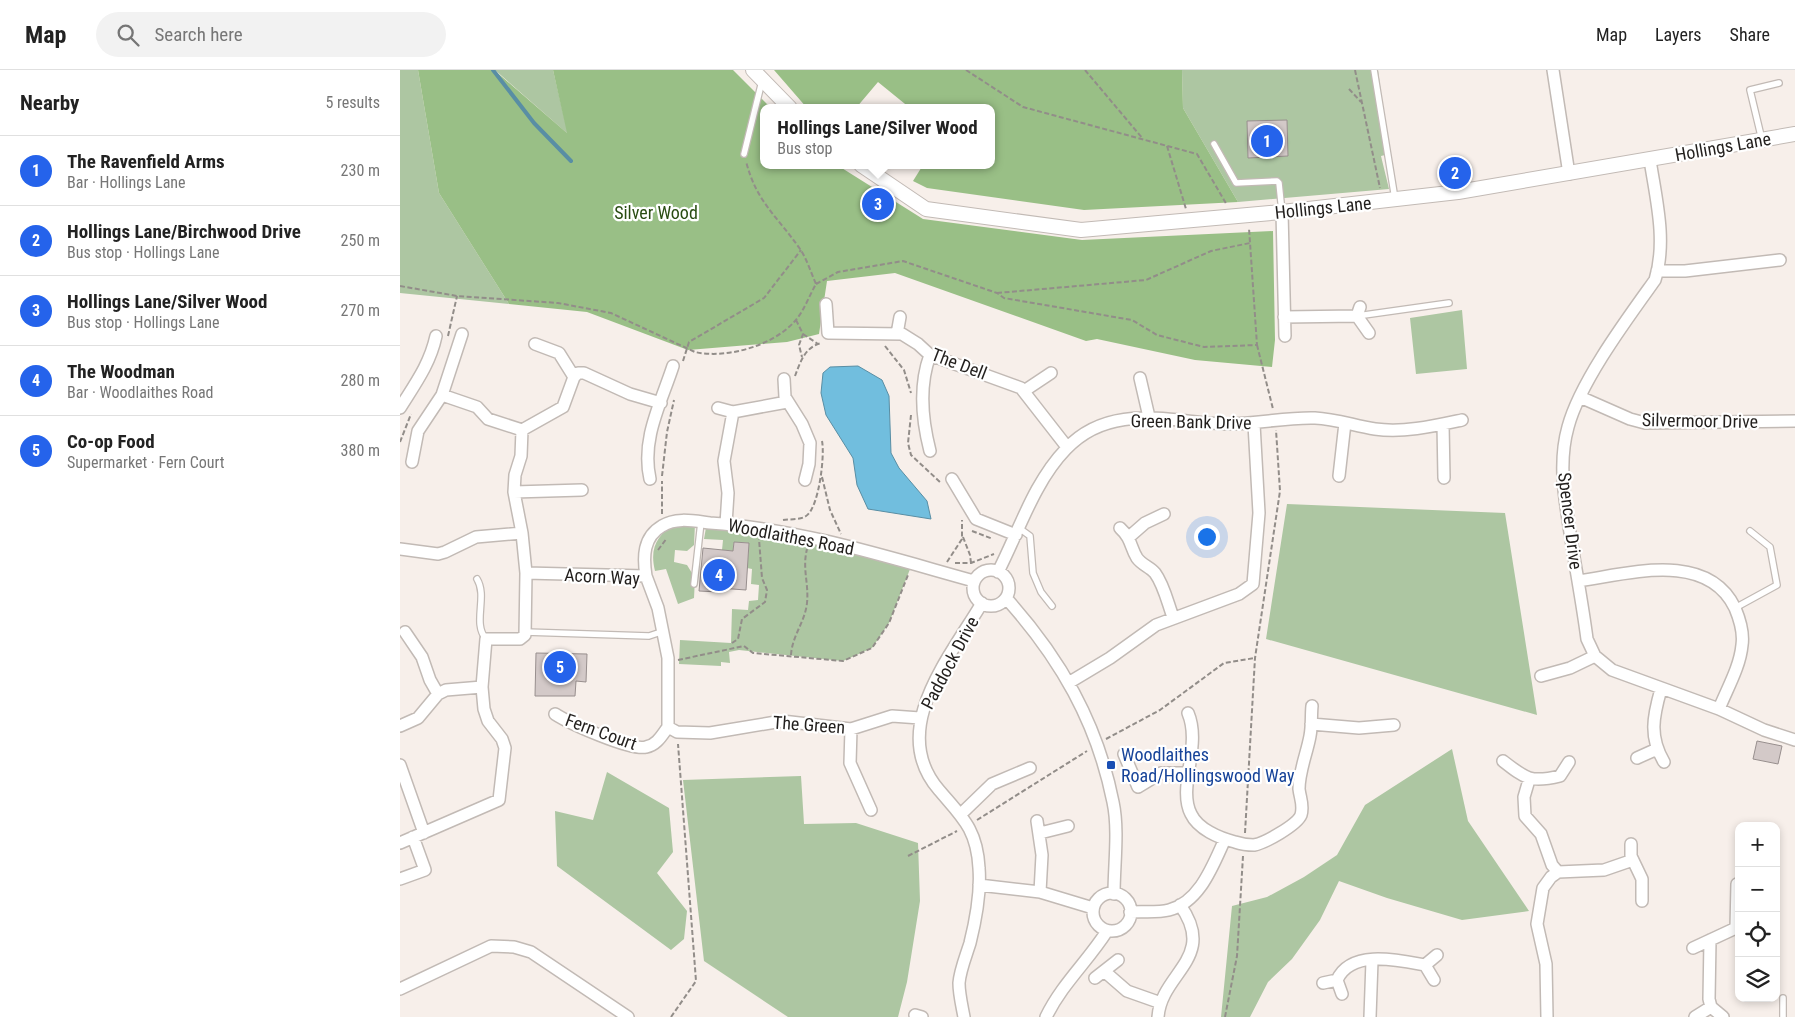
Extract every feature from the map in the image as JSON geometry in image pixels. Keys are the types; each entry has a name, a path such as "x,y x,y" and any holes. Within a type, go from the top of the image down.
{"street":[{"path":"1553,70 1569,174"},
{"path":"758,75 786,104"},
{"name":"Hollings Lane","path":"866,169 926,209 1081,230 1282,212 1388,200 1569,174 1795,134"},
{"name":"Spencer Drive","path":"1595,656 1588,639 1562,473 1567,428 1580,397 1624,325 1655,280 1660,223 1650,160"},
{"path":"1282,212 1285,336"},
{"path":"1657,271 1685,271 1780,260"},
{"name":"The Dell","path":"826,304 828,333 897,334 907,337 930,355 973,369 1024,391 1067,447"},
{"path":"1284,317 1358,312 1368,333"},
{"path":"897,334 900,317"},
{"path":"412,462 418,431 442,395 462,334"},
{"path":"400,408 418,383 432,353 436,336"},
{"path":"535,344 559,353 574,378"},
{"path":"930,355 924,372 923,412 930,451"},
{"path":"650,478 647,465 649,434 677,366"},
{"path":"442,395 477,407 488,419 522,430 563,407 574,378 578,373 584,373 630,394 661,403"},
{"path":"1024,391 1051,373"},
{"path":"1140,378 1149,417"},
{"path":"784,379 787,402 802,424 810,443 809,464 805,480"},
{"name":"Silvermoor Drive","path":"1580,397 1630,419 1645,423 1795,421"},
{"path":"718,408 733,412 787,402"},
{"path":"726,524 728,493 724,461 733,412"},
{"name":"Green Bank Drive","path":"998,572 1046,477 1067,447 1098,427 1115,421 1149,417 1227,424 1254,424 1314,418 1389,430 1462,420"},
{"path":"1338,476 1345,423"},
{"path":"1070,682 1110,658 1148,630 1173,617 1239,594 1252,584 1259,513 1254,424"},
{"path":"1443,424 1444,478"},
{"path":"400,842 499,800 505,748 502,739 488,721 484,709 482,687 486,639 520,639 525,632 526,573 522,533 514,492 515,475 521,456 522,430"},
{"path":"948,482 976,518 1018,531"},
{"path":"514,492 582,490"},
{"path":"1130,537 1145,523 1164,514"},
{"name":"Woodlaithes Road","path":"662,525 675,520 780,531 847,546 974,581"},
{"path":"646,576 643,558 645,545 652,533 662,525"},
{"path":"1120,528 1130,537 1137,558 1154,571 1158,577 1173,617"},
{"path":"400,549 438,554 476,537 522,533"},
{"path":"1578,581 1655,570 1683,572 1703,577 1723,592 1735,608 1742,630 1743,644 1739,660 1719,709"},
{"path":"1006,598 995,605 982,603 974,594 974,581 984,571 998,572 1008,581 1006,598 1040,638 1070,682 1097,744 1114,803 1114,894"},
{"name":"Acorn Way","path":"526,573 646,576 664,631 673,729"},
{"name":"Paddock Drive","path":"964,1017 959,984 975,917 979,885 976,846 969,825 926,774 918,746 920,718 932,687 982,603"},
{"path":"405,632 422,657 430,680 438,694"},
{"path":"1541,676 1570,668 1595,656 1612,670 1661,690 1719,709 1764,730 1795,740"},
{"path":"400,726 418,718 438,694 456,688 482,687"},
{"path":"1661,690 1652,727 1657,749 1664,762"},
{"path":"1188,713 1194,735 1188,773 1187,798 1190,812 1195,821 1204,828 1224,839 1244,845 1256,844 1296,823 1301,814 1300,783 1311,724 1312,706"},
{"name":"Fern Court","path":"555,714 566,722 638,748 656,744 673,729"},
{"name":"The Green","path":"673,729 694,734 726,732 768,722 782,721 851,729 892,716 920,718"},
{"path":"1311,724 1359,728 1394,725"},
{"path":"851,729 850,763 871,810"},
{"path":"1638,758 1657,749"},
{"path":"1124,754 1138,787 1161,773 1188,773"},
{"path":"1503,761 1530,780 1560,776 1568,762"},
{"path":"400,764 419,835 424,870 400,879"},
{"path":"961,814 992,784 1030,768"},
{"path":"1530,780 1524,797 1525,816 1541,834 1552,865 1558,872"},
{"path":"1036,821 1040,833 1042,872 1040,892"},
{"path":"1040,833 1068,826"},
{"path":"1130,912 1168,910 1190,898 1209,874 1224,839"},
{"path":"1631,844 1633,860 1642,879 1642,901"},
{"path":"1547,1017 1546,964 1537,924 1543,888 1551,877 1558,872 1604,870 1633,860"},
{"path":"979,885 1040,892 1093,908"},
{"path":"1114,894 1126,900 1130,912 1126,924 1122,928 1107,931 1096,924 1093,918 1093,908 1103,896 1114,894"},
{"path":"1158,1017 1161,1003 1185,965 1193,942 1190,918 1180,905"},
{"path":"1693,948 1737,926 1737,912"},
{"path":"1046,1017 1070,977 1097,947 1107,931"},
{"path":"1710,940 1711,1007 1723,1017"},
{"path":"400,989 491,946 514,947 530,952 628,1017"},
{"path":"1323,983 1337,980 1348,965 1359,961 1395,960 1425,965 1437,955"},
{"path":"1118,960 1100,974 1127,991 1161,1003"},
{"path":"1370,1017 1372,960"},
{"path":"1425,965 1434,980"},
{"path":"1337,980 1342,994"},
{"path":"1695,1017 1711,1007"}],"lane":[{"path":"1374,70 1388,200"},
{"path":"744,154 758,75"},
{"path":"1762,140 1750,90 1779,83"},
{"path":"1214,144 1236,183 1276,181 1279,183 1282,212"},
{"path":"1358,312 1449,304"},
{"path":"694,584 701,522"},
{"path":"1018,531 1030,536 1033,573 1042,592 1052,606"},
{"path":"1735,608 1777,585 1770,547 1750,531"},
{"path":"477,579 481,589 481,629 486,639"},
{"path":"525,632 649,636 664,631"},
{"path":"1783,998 1783,1017"}],"path":[{"path":"966,70 1023,107 1197,154 1234,216"},
{"path":"1085,70 1144,140"},
{"path":"1356,70 1378,172 1388,200"},
{"path":"1349,89 1363,104"},
{"path":"1167,145 1189,220"},
{"path":"744,154 750,176 764,205 801,250 816,284"},
{"path":"1225,1017 1237,956 1255,658 1280,491 1276,422 1257,345 1248,215"},
{"path":"997,293 1146,280 1211,252 1250,243"},
{"path":"677,366 689,342 764,298 801,250"},
{"path":"400,286 457,296 558,303 611,313 695,352 708,356 757,347 785,330 796,320 816,284 838,272 903,261 997,293 1004,298 1132,320 1157,335 1204,347 1257,345"},
{"path":"796,320 802,334 818,344"},
{"path":"796,376 802,357 799,346 802,334"},
{"path":"802,357 818,344 824,342"},
{"path":"878,343 885,346 904,370 908,379 911,401"},
{"path":"662,525 662,464 675,394"},
{"path":"911,409 908,444 911,455 948,482"},
{"path":"780,531 782,520 805,518 809,514 822,474 824,456 820,434"},
{"path":"822,474 830,510 847,546"},
{"path":"961,517 963,536 971,563"},
{"path":"732,643 738,639 742,619 765,602 767,590 762,578 759,540 752,527"},
{"path":"655,556 670,535"},
{"path":"934,570 948,562 954,555 963,536"},
{"path":"791,656 794,639 803,621 807,604 804,562 811,537"},
{"path":"948,562 971,563 996,552"},
{"path":"668,662 744,646 753,653 843,661 872,648 889,622 912,564"},
{"path":"908,856 969,825 1097,744 1160,710 1224,663 1255,658"},
{"path":"671,1017 696,981 673,729"}],"green space":[{"path":"400,70 418,70 439,193 509,304 400,293"},
{"name":"Silver Wood","path":"418,70 494,70 567,133 553,70 733,70 767,104 760,104 760,169 843,169 923,219 1082,240 1273,231 1275,340 1272,367 1195,360 1097,339 1086,341 895,273 827,281 819,334 787,342 688,350 587,312 509,304 439,193"},
{"path":"495,70 553,70 568,134"},
{"path":"774,70 1182,70 1183,108 1238,202 1084,210 927,188 913,181 920,169 995,169 995,104 905,104 878,82 859,104 804,104"},
{"path":"1182,70 1378,70 1389,154 1381,156 1389,189 1238,202 1183,108"},
{"path":"1462,310 1467,369 1416,374 1410,318"},
{"path":"1287,504 1505,513 1537,715 1266,639"},
{"path":"675,521 695,524 694,545 687,551 675,550 674,562 687,565 695,578 694,598 678,604 666,569 655,571 653,562 656,543"},
{"path":"707,522 912,564 889,623 872,648 843,661 739,650 729,652 730,663 721,662 721,666 679,664 680,640 731,643 732,609 748,610 749,601 758,600 759,585 751,584 752,569 747,568 749,543 734,542 733,551 722,550 723,540 704,539"},
{"path":"1452,749 1468,821 1529,911 1462,920 1387,898 1339,881 1320,920 1292,959 1268,982 1250,1017 1221,1017 1232,906 1267,897 1304,877 1337,855 1365,805"},
{"path":"607,772 669,808 673,852 657,873 687,911 684,939 671,950 557,866 555,811 593,820"},
{"path":"801,776 804,824 856,823 918,843 920,901 907,982 898,1017 788,1017 704,961 683,780"}],"water":[{"path":"858,366 882,380 889,396 891,453 899,468 927,501 931,519 868,509 857,485 853,458 826,415 821,393 823,373 830,367"}],"building":[{"path":"1287,120 1288,156 1248,158 1247,121"},
{"path":"734,542 749,543 746,590 719,588 719,592 699,591 703,548 733,551"},
{"path":"536,653 587,654 586,682 576,681 575,696 535,696"},
{"path":"1757,741 1782,746 1778,764 1753,759"}],"waterway":[{"path":"493,70 534,123 571,161"}],"place":[{"name":"The Ravenfield Arms","path":"1267,141"},
{"name":"Hollings Lane/Birchwood Drive","path":"1455,173"},
{"name":"Hollings Lane/Silver Wood","path":"878,204"},
{"name":"The Woodman","path":"719,575"},
{"name":"Co-op Food","path":"560,667"},
{"name":"Woodlaithes Road/Hollingswood Way","path":"1111,765"}]}
